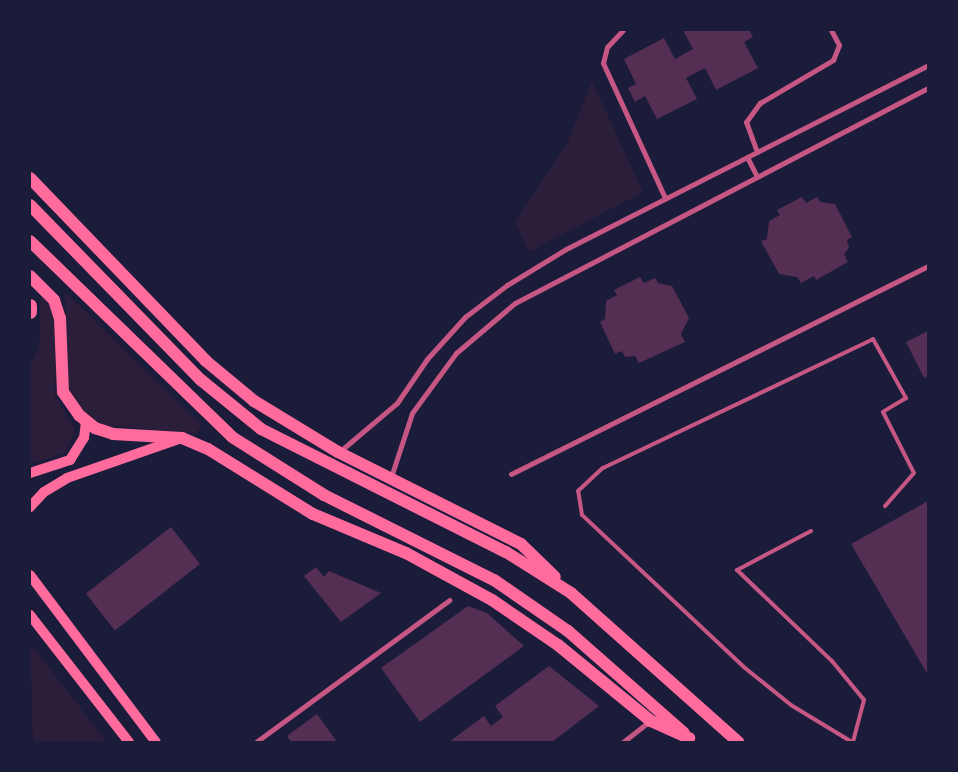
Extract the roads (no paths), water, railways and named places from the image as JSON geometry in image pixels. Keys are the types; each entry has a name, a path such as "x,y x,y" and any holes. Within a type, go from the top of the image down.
{"highway":[{"path":"30,306 30,312"}],"main road":[{"path":"30,178 206,362 288,425 521,544 571,593 738,742"},
{"path":"30,205 201,380 261,429 337,471 506,552 571,593"},
{"path":"30,241 232,437 324,496 494,580 568,631 692,740"},
{"path":"30,276 54,300 62,338 59,377 70,404 86,421 113,434 182,438 208,449 313,514 406,554 492,600 571,655 650,721 692,740"},
{"path":"30,473 70,460 84,438 86,421"},
{"path":"30,507 44,492 67,478 182,438"},
{"path":"30,575 156,742"},
{"path":"30,615 129,742"}],"street":[{"path":"623,30 606,47 603,63 665,198"},
{"path":"757,152 746,122 760,102 834,60 839,45 832,30"},
{"path":"338,452 397,403 443,340 483,302 545,261 928,65"},
{"path":"391,478 412,413 456,353 486,325 549,282 928,88"},
{"path":"747,157 757,177"},
{"path":"511,474 928,266"},
{"path":"256,742 449,600"},
{"path":"623,742 650,721"}],"lane":[{"path":"811,532 738,570 832,660 864,700 852,742 791,705 745,668 582,515 578,490 603,468 873,339 906,398 883,412 914,472 885,506"}]}
